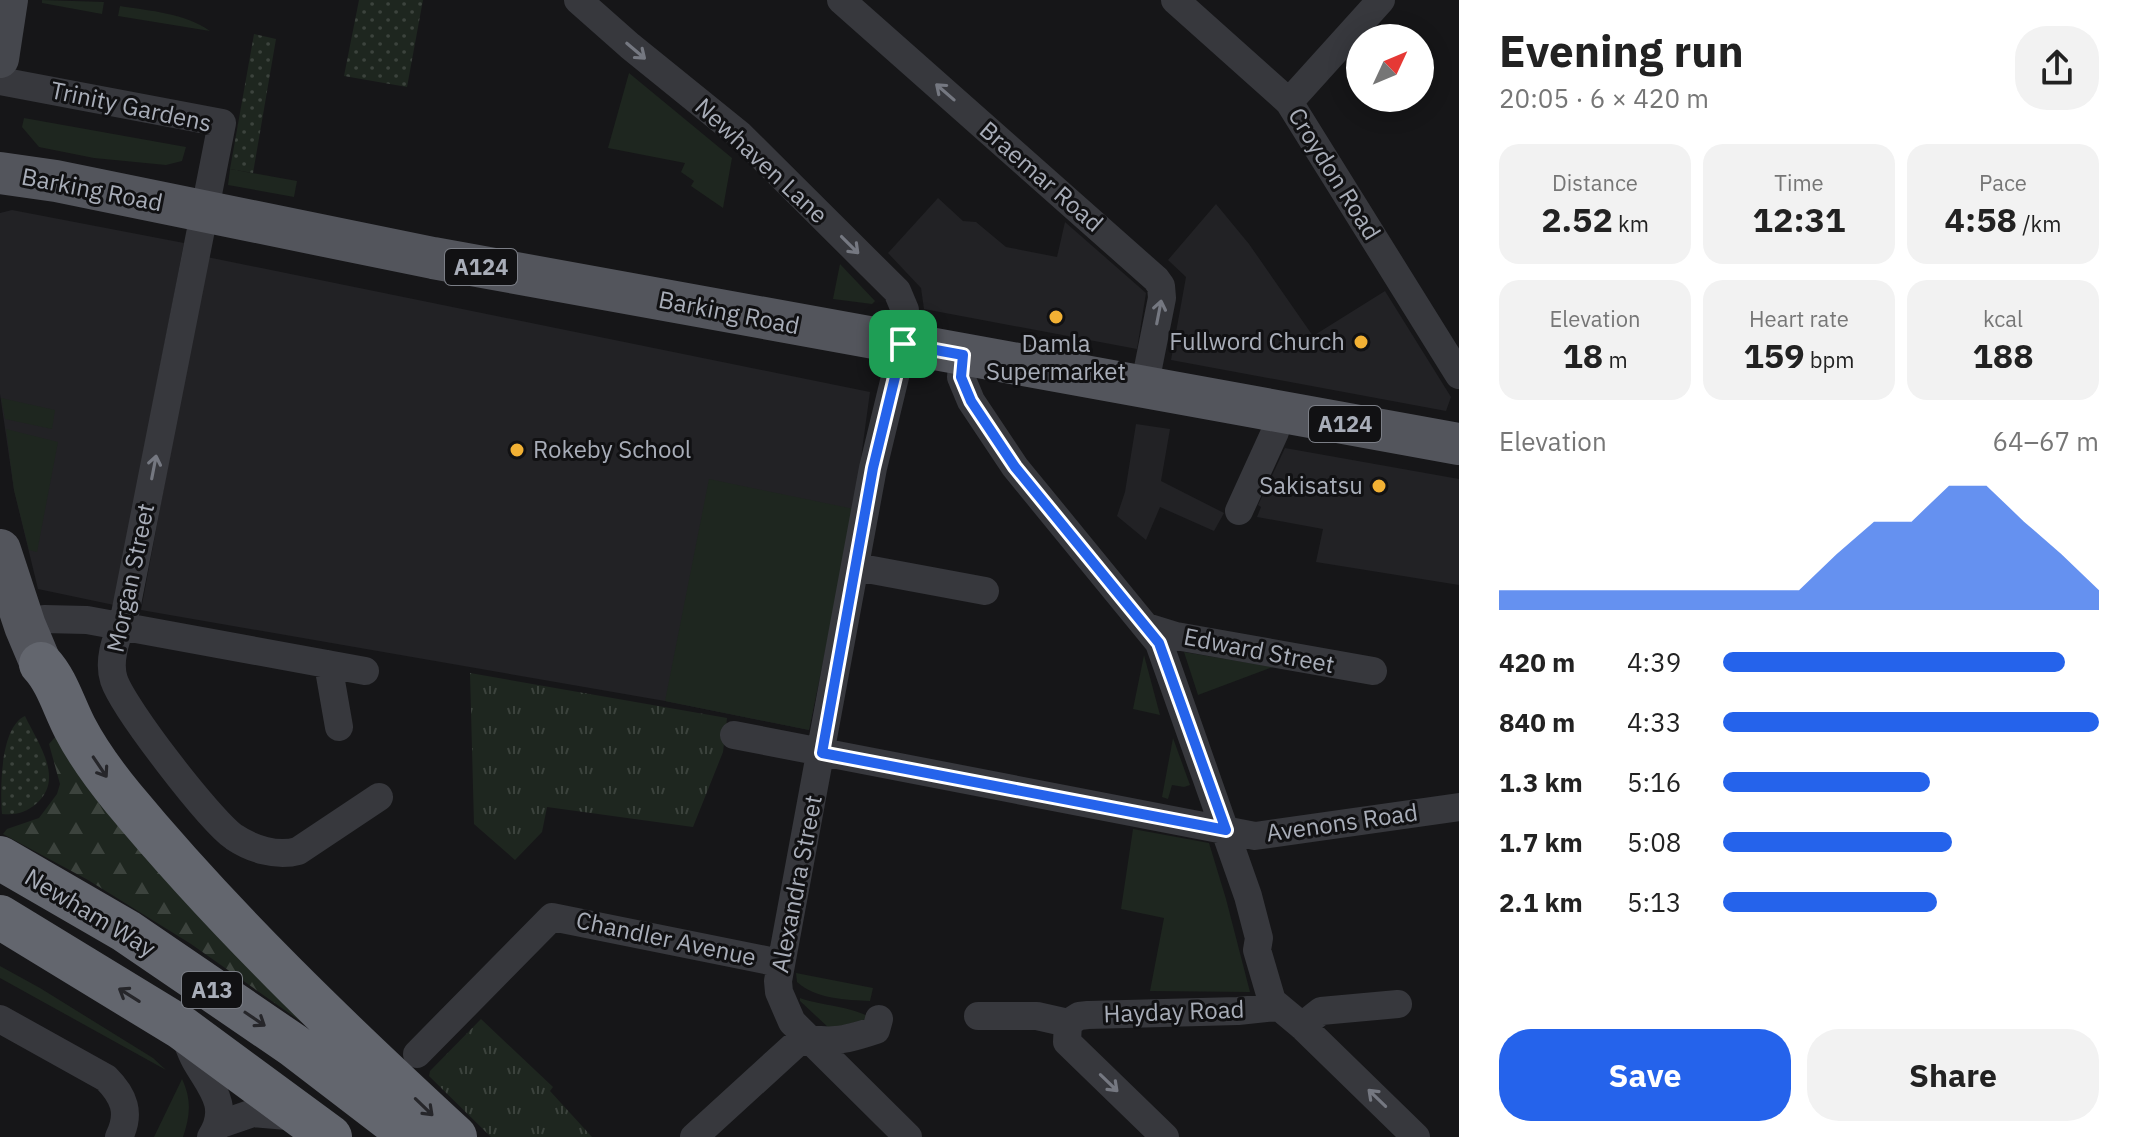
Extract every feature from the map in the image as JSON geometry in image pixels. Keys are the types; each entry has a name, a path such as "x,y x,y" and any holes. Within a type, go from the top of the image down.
{"highway":[{"name":"A13","path":"33,645 76,730 102,773 162,843 232,922 455,1137"},
{"name":"Newham Way","path":"0,858 126,931 293,1045 413,1137"},
{"name":"Newham Way","path":"0,917 182,1028 318,1128"}],"main road":[{"name":"Barking Road","path":"0,173 56,181 203,213 903,344 1459,444"},
{"path":"0,550 33,645"}],"street":[{"path":"0,59 9,0"},
{"name":"Newhaven Lane","path":"578,0 740,135 897,291 905,310 903,344"},
{"name":"Braemar Road","path":"841,0 1156,279 1161,286 1162,298 1144,388"},
{"name":"Croydon Road","path":"1175,0 1289,102 1459,375"},
{"path":"1289,102 1381,0"},
{"name":"Trinity Gardens","path":"0,81 222,123 203,213"},
{"name":"Morgan Street","path":"203,213 113,654 114,679 132,713 162,753 234,837 282,855 298,851 379,797"},
{"name":"Alexandra Street","path":"903,344 873,468 822,753 780,963 779,992 792,1022 908,1137"},
{"path":"963,355 961,377 971,401 1015,467 1159,643 1226,830 1259,938 1257,950 1269,994 1277,1007 1302,1026 1416,1137"},
{"path":"1239,511 1275,432 1279,411"},
{"path":"856,567 985,591"},
{"path":"33,645 44,619 58,619 121,626 365,671"},
{"name":"Edward Street","path":"1147,627 1176,636 1373,671"},
{"path":"328,664 339,727"},
{"name":"Avenons Road","path":"734,735 1255,836 1459,807"},
{"name":"Chandler Avenue","path":"417,1054 552,917 780,963"},
{"path":"1302,1026 1321,1011 1398,1004"},
{"name":"Hayday Road","path":"978,1016 1037,1016 1068,1023 1079,1016 1088,1015 1277,1007"},
{"path":"0,1019 106,1078 124,1102 126,1115 119,1137"},
{"path":"698,1136 796,1044 808,1039 834,1041 866,1034 876,1030 879,1019"},
{"path":"1068,1023 1067,1042 1165,1137"},
{"path":"182,1028 219,1104 214,1131"},
{"path":"214,1131 253,1113 318,1128"}],"shaded area":[{"path":"938,198 963,221 976,222 1006,247 1057,257 1065,222 1146,293 1137,349 924,309 921,288 888,253"},
{"path":"1216,204 1249,244 1313,336 1385,291 1451,397 1446,411 1171,360 1186,277 1168,260"},
{"path":"12,210 184,243 114,605 38,589 14,490 0,394 0,213"},
{"name":"Rokeby School","path":"207,257 870,392 854,509 809,730 665,701 141,610"},
{"path":"1136,424 1170,429 1161,481 1224,513 1214,531 1160,507 1146,540 1117,516 1125,492"},
{"path":"1285,448 1459,479 1459,585 1316,562 1323,529 1257,517 1261,507 1258,505"}],"green space":[{"path":"42,0 104,2 102,14 42,3"},
{"path":"359,0 423,0 407,87 344,76"},
{"path":"120,6 178,16 210,31 118,16"},
{"path":"254,34 276,39 253,173 230,169"},
{"path":"629,73 732,158 723,208 691,186 694,181 681,172 685,163 608,148"},
{"path":"24,118 186,147 182,161 166,165 94,158 39,147 22,127"},
{"path":"230,169 297,181 294,197 228,185"},
{"path":"840,264 875,301 872,304 833,299"},
{"path":"1,398 55,410 52,429 5,419"},
{"path":"6,429 58,442 37,552 29,550 14,490"},
{"path":"709,479 854,509 809,730 665,701"},
{"path":"1184,652 1273,667 1198,695"},
{"path":"1144,655 1160,715 1133,709"},
{"path":"470,673 727,718 723,752 693,827 547,807 542,832 515,860 474,824"},
{"path":"25,716 46,760 49,783 45,793 33,806 21,813 2,814 1,790 6,746 17,722"},
{"path":"57,735 340,1049 191,944 88,880 3,834 7,829 39,818 57,794 60,784 49,744"},
{"path":"1173,738 1190,785 1172,785 1168,799 1162,797"},
{"path":"1133,829 1209,843 1250,992 1150,991 1164,918 1121,909"},
{"path":"0,966 153,1058 166,1070 0,978"},
{"path":"796,973 873,988 870,1001 832,998 813,992 797,982"},
{"path":"800,998 855,1011 871,1018 830,1029"},
{"path":"481,1019 553,1087 550,1091 592,1137 491,1137 429,1076 430,1071"},
{"path":"182,1079 189,1108 183,1137 154,1137"}],"place":[{"name":"Damla Supermarket","path":"1056,317"},
{"name":"Fullword Church","path":"1361,342"},
{"name":"Rokeby School","path":"517,450"},
{"name":"Sakisatsu","path":"1379,486"}],"route":[{"path":"903,344 963,355 961,377 971,401 1015,467 1159,643 1226,830 822,753 873,468 903,344"}]}
